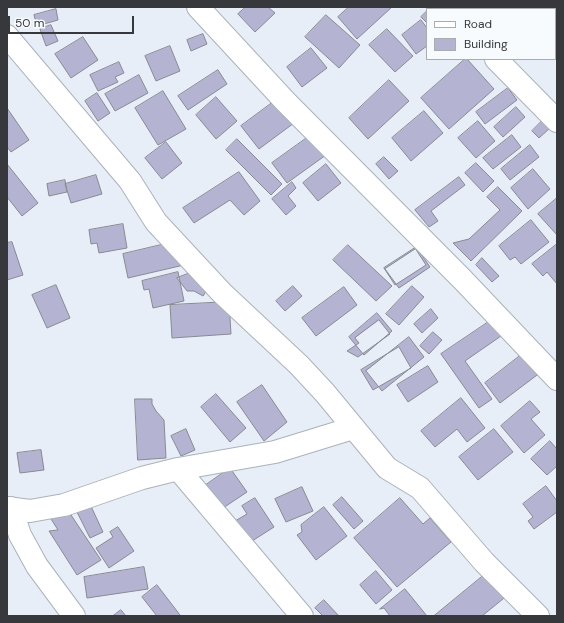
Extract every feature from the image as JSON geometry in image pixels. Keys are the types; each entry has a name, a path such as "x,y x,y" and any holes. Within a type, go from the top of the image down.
{"street":[{"path":"198,7 285,102 463,280 557,379"},
{"path":"7,36 130,181 156,222 222,293 298,365 325,393 387,468 420,488 484,562 538,616"},
{"path":"497,60 557,121"},
{"path":"74,616 37,566 20,535 9,508 30,510 64,505 142,478 178,469 274,452 353,428"},
{"path":"178,469 302,616"}],"building":[{"path":"246,7 268,7 275,13 255,32 238,14"},
{"path":"349,7 392,7 357,39 338,17"},
{"path":"472,7 490,8 473,8"},
{"path":"527,7 548,7 547,8 526,8"},
{"path":"56,9 58,20 37,26 34,15"},
{"path":"426,12 426,22 421,17"},
{"path":"326,15 360,45 339,68 305,37"},
{"path":"421,20 426,27 426,47 416,54 402,35"},
{"path":"51,25 58,41 46,46 40,29"},
{"path":"387,29 413,56 395,72 369,45"},
{"path":"203,34 207,44 191,51 187,40"},
{"path":"83,37 98,60 71,78 55,54"},
{"path":"170,46 180,71 156,81 145,56"},
{"path":"311,48 327,68 302,87 287,67"},
{"path":"464,60 468,60 494,89 449,129 421,98"},
{"path":"119,62 124,73 115,77 118,82 98,91 90,75"},
{"path":"218,70 227,84 188,110 178,96"},
{"path":"139,75 148,93 115,111 105,94"},
{"path":"389,80 409,101 368,139 349,118"},
{"path":"508,88 517,100 485,124 476,112"},
{"path":"163,91 186,129 158,145 135,108"},
{"path":"97,93 110,113 98,121 85,101"},
{"path":"216,97 237,121 216,139 196,115"},
{"path":"276,100 294,123 259,149 241,126"},
{"path":"516,107 525,117 503,137 494,127"},
{"path":"7,108 29,140 11,152 7,147"},
{"path":"424,111 443,133 411,161 392,138"},
{"path":"543,120 550,128 539,138 532,131"},
{"path":"478,121 495,141 476,158 458,138"},
{"path":"311,135 326,155 287,183 272,163"},
{"path":"512,135 521,147 493,169 483,158"},
{"path":"237,139 282,184 271,195 226,150"},
{"path":"166,142 182,163 162,179 145,158"},
{"path":"530,145 539,157 510,180 501,169"},
{"path":"384,157 398,171 389,179 376,164"},
{"path":"476,163 494,181 483,192 465,173"},
{"path":"7,164 38,203 22,216 7,197"},
{"path":"326,164 341,183 318,201 303,183"},
{"path":"533,169 550,189 528,209 511,188"},
{"path":"239,172 260,201 244,215 230,200 194,223 183,208"},
{"path":"96,175 102,194 71,203 65,184"},
{"path":"459,177 465,185 431,211 438,221 429,227 415,210"},
{"path":"65,180 67,192 49,196 47,184"},
{"path":"292,182 296,188 288,196 296,206 286,215 272,199"},
{"path":"498,187 522,211 471,261 453,243 469,239 500,210 487,197"},
{"path":"557,198 557,235 538,214"},
{"path":"531,220 549,242 521,264 515,257 510,260 499,246"},
{"path":"123,224 127,248 99,253 97,243 91,244 89,230"},
{"path":"178,241 184,265 128,278 123,254"},
{"path":"12,242 23,275 7,280 7,243"},
{"path":"557,244 557,284 547,272 543,276 532,264"},
{"path":"348,245 392,286 376,301 333,260"},
{"path":"415,248 426,265 395,285 384,268"},
{"path":"417,248 430,267 399,288 385,269"},
{"path":"482,258 499,276 492,282 476,265"},
{"path":"198,270 209,287 203,296 194,291 187,291 177,278"},
{"path":"178,272 184,301 153,308 149,289 144,290 142,281"},
{"path":"56,285 70,318 47,328 32,295"},
{"path":"293,286 302,296 285,311 276,301"},
{"path":"412,286 424,297 399,325 386,314"},
{"path":"344,287 357,305 316,336 302,318"},
{"path":"229,302 231,334 172,338 170,305"},
{"path":"431,309 438,318 422,333 414,324"},
{"path":"377,313 392,331 364,355 349,337"},
{"path":"379,320 390,334 358,357 347,351 359,343 355,338"},
{"path":"490,321 501,336 465,361 492,399 479,408 441,354"},
{"path":"433,332 442,340 429,354 420,346"},
{"path":"409,337 424,357 382,391 366,371"},
{"path":"399,347 411,368 373,390 361,370"},
{"path":"525,352 541,372 500,403 485,383"},
{"path":"428,366 438,382 408,402 397,385"},
{"path":"262,385 287,422 264,441 237,402"},
{"path":"216,394 246,428 230,442 201,407"},
{"path":"461,398 485,428 467,442 457,429 435,447 421,431"},
{"path":"135,399 152,399 152,404 156,411 164,420 166,458 138,460"},
{"path":"530,401 540,412 531,419 545,435 524,453 501,426"},
{"path":"186,429 195,450 181,456 171,436"},
{"path":"494,429 513,452 478,480 459,457"},
{"path":"550,441 557,449 557,466 547,475 531,459"},
{"path":"41,450 44,470 20,473 17,453"},
{"path":"230,468 247,492 223,508 206,485"},
{"path":"546,486 557,501 557,512 534,529 528,521 533,517 523,504"},
{"path":"302,487 313,511 286,522 275,499"},
{"path":"342,497 363,521 354,529 333,505"},
{"path":"255,498 274,527 249,543 235,521 247,514 242,506"},
{"path":"400,498 423,524 430,518 451,542 397,587 354,538"},
{"path":"89,502 103,532 90,538 75,508"},
{"path":"324,507 347,536 316,560 297,535 302,532 301,525"},
{"path":"67,509 101,560 77,575 49,531 58,530 51,519"},
{"path":"118,527 134,551 109,568 96,548 113,537 110,532"},
{"path":"144,567 148,589 87,598 84,577"},
{"path":"376,571 392,590 376,604 360,585"},
{"path":"489,571 509,594 482,616 434,616"},
{"path":"157,585 180,615 179,616 157,616 142,597"},
{"path":"405,589 427,616 390,616 384,608 380,609"},
{"path":"324,600 339,616 323,616 315,608"},
{"path":"121,610 126,616 113,616"}]}
